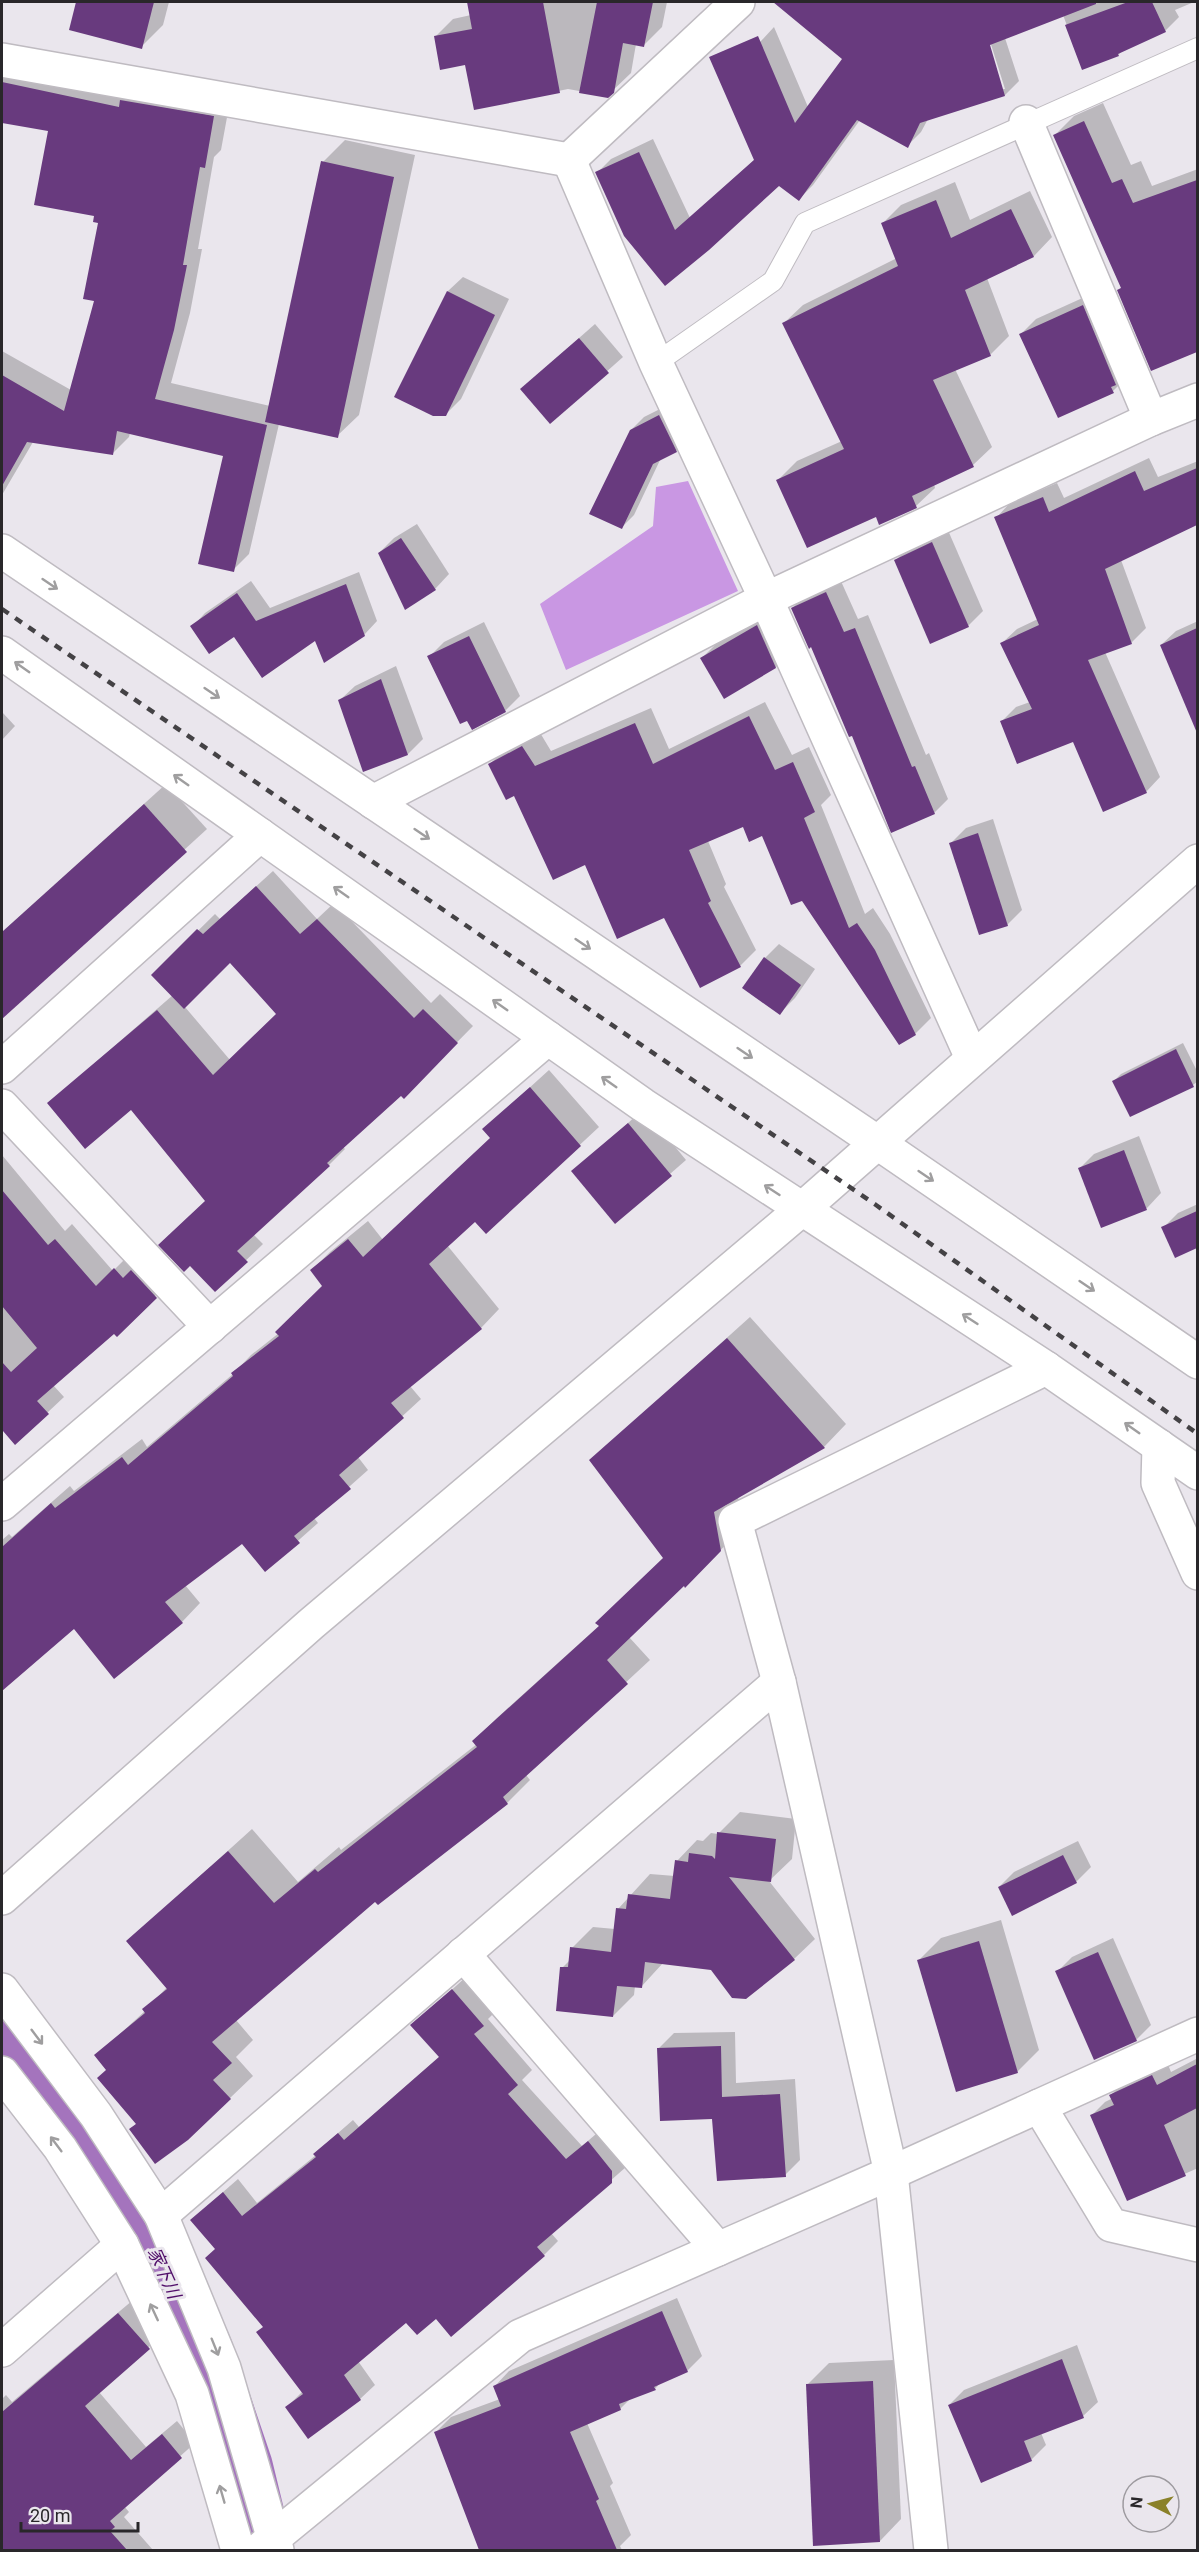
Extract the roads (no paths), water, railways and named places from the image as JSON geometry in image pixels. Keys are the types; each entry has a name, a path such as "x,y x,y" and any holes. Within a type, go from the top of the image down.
{"street":[{"path":"569,160 738,2"},
{"path":"2,60 569,160"},
{"path":"1026,122 1151,418"},
{"path":"569,160 656,363 766,598 972,1058"},
{"path":"373,802 766,598 1151,418 1197,400"},
{"path":"2,551 878,1143 1197,1362"},
{"path":"2,653 643,1105 1046,1368 1197,1473"},
{"path":"2,1067 260,836"},
{"path":"2,1898 311,1624 802,1209 1197,861"},
{"path":"2,1504 548,1038"},
{"path":"2,1106 210,1327"},
{"path":"931,2550 891,2173 779,1682 735,1521 1046,1368"},
{"path":"1159,1446 1158,1483 1197,1573"},
{"path":"161,2215 779,1682"},
{"path":"463,1954 718,2249"},
{"path":"2,1990 96,2115 161,2215 224,2368 270,2547 520,2336 891,2173 1197,2034"},
{"path":"2,2073 60,2148 122,2246 192,2394 238,2550"},
{"path":"1039,2106 1111,2225 1197,2245"},
{"path":"2,2350 122,2246"}],"lane":[{"path":"656,363 773,281 805,223 1026,122 1197,48"}],"waterway":[{"name":"家下川","path":"2,2030 65,2110 148,2237 199,2353 238,2468 258,2550"}],"railway":[{"path":"2,609 876,1205 1198,1434"}]}
